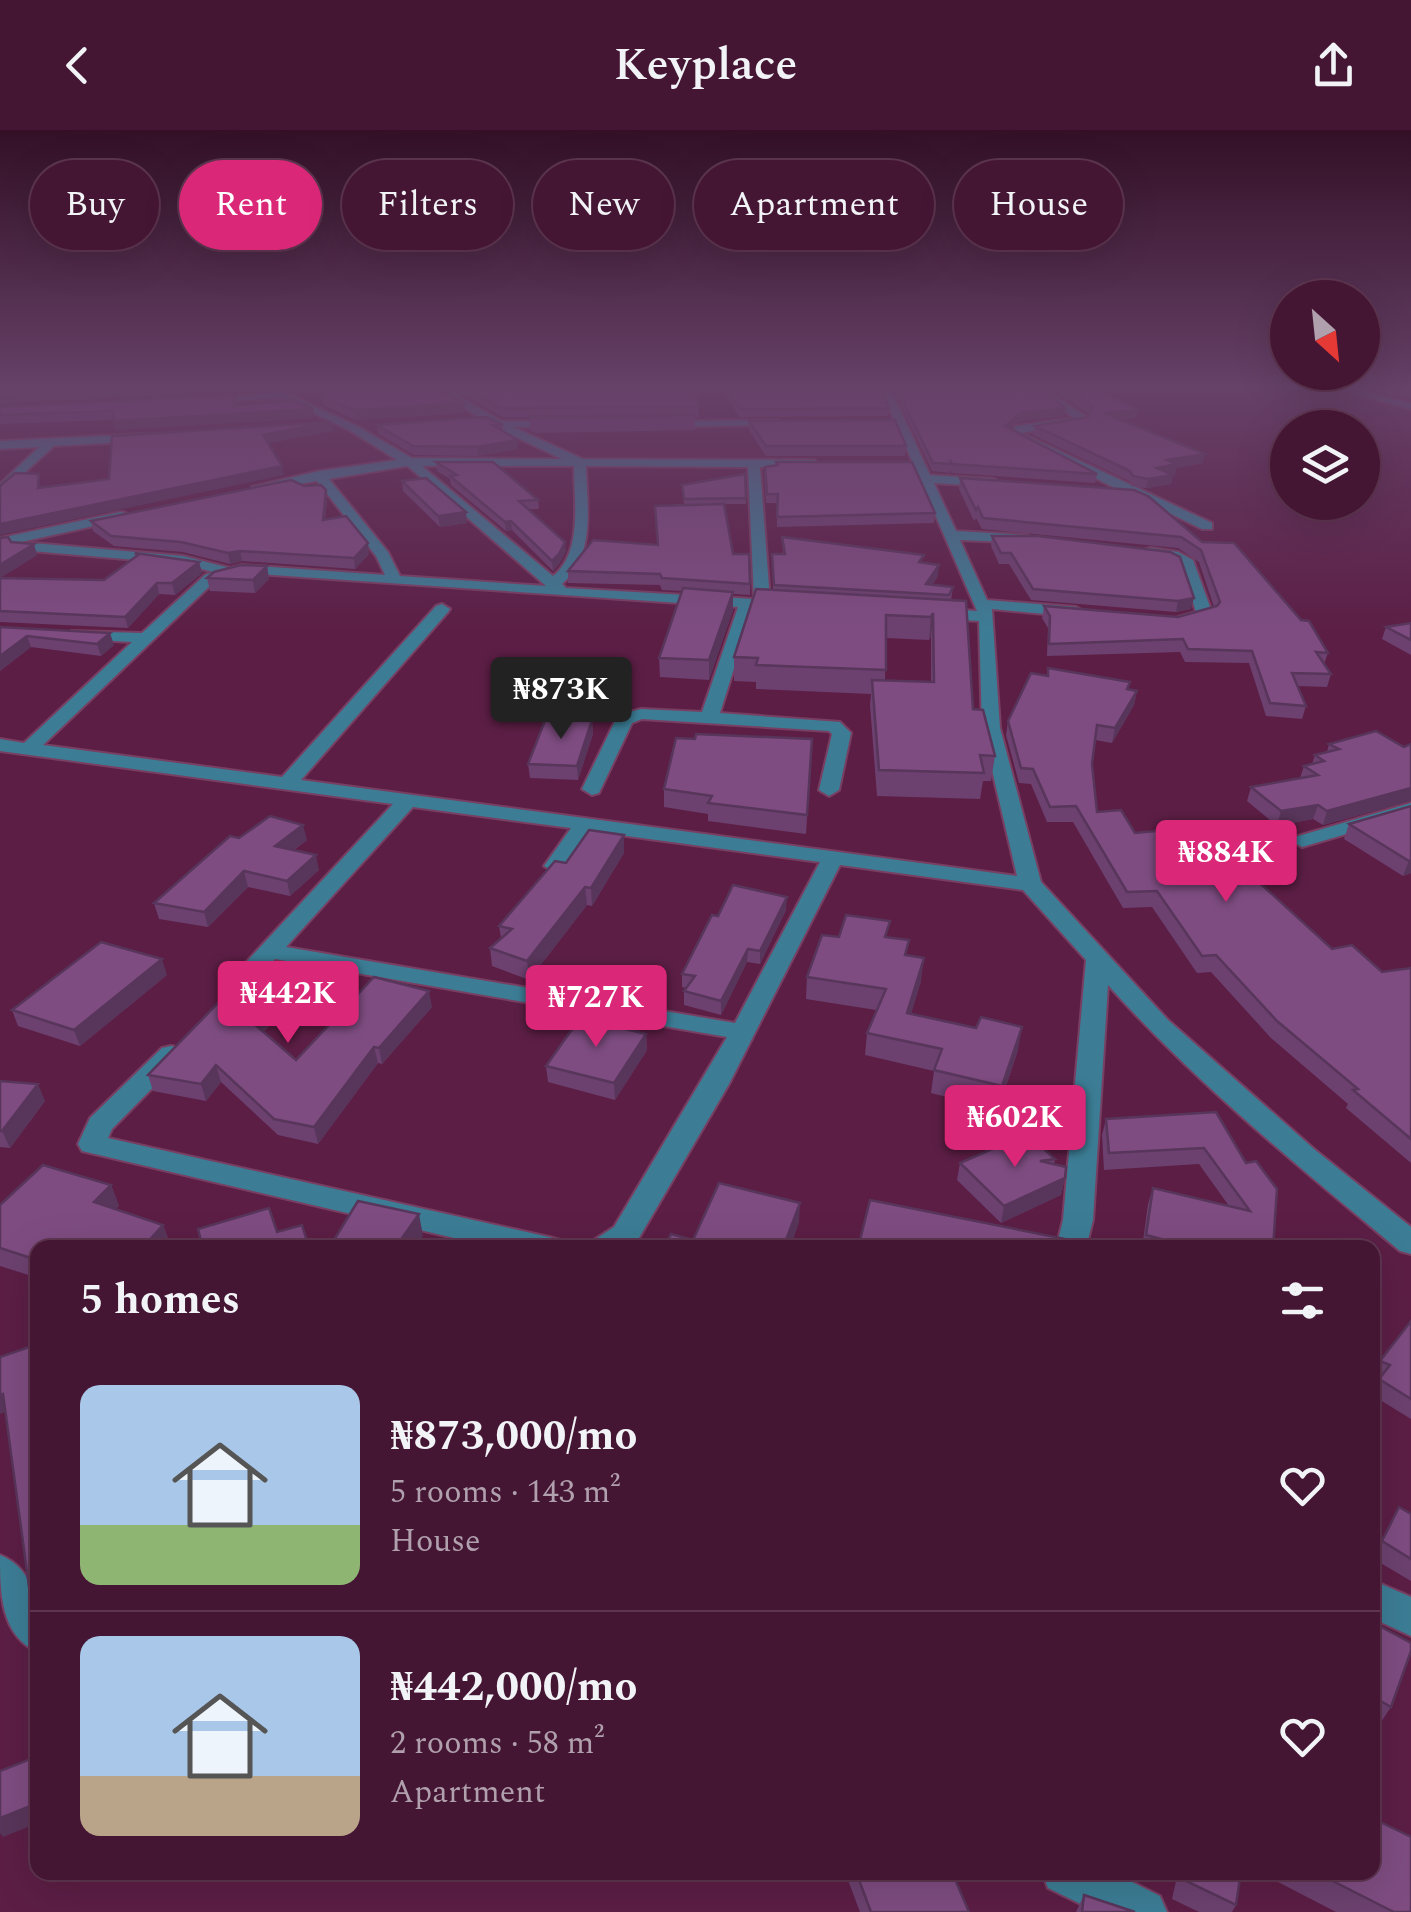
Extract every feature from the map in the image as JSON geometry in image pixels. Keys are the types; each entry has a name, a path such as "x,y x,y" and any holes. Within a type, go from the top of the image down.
{"street":[{"path":"0,491 24,468"},
{"path":"245,490 366,468"},
{"path":"416,468 557,588"},
{"path":"557,588 578,552 580,468"},
{"path":"710,716 754,603 754,468"},
{"path":"923,468 984,610 991,728 1030,884 1159,1026 1304,1156 1411,1243"},
{"path":"1084,468 1206,526"},
{"path":"319,475 383,555 392,577"},
{"path":"928,479 1012,484"},
{"path":"1084,489 1136,494"},
{"path":"3,542 134,513"},
{"path":"953,536 1036,540"},
{"path":"3,542 27,548 183,560 225,572"},
{"path":"1142,551 1173,554 1188,563 1205,616 1191,621 1156,619"},
{"path":"30,748 210,578 225,572 242,569 392,577 800,606"},
{"path":"286,785 442,609"},
{"path":"912,612 1098,614"},
{"path":"55,633 147,638"},
{"path":"592,789 624,719 641,714 840,728 829,790"},
{"path":"0,745 1030,884"},
{"path":"218,1006 406,802"},
{"path":"1302,841 1411,809"},
{"path":"554,866 584,825"},
{"path":"617,1240 625,1235 716,1084 833,858"},
{"path":"268,951 743,1032"},
{"path":"1073,1240 1078,1220 1098,959"},
{"path":"192,1032 100,1125 92,1144 511,1240"},
{"path":"0,1572 30,1621"},
{"path":"1380,1602 1411,1616"},
{"path":"1080,1880 1144,1912"}],"building":[{"path":"110,468 271,468 0,524 0,486 15,473 39,474 38,488 109,479"},
{"path":"446,468 500,468 538,500 519,501 565,542 559,554 552,561 511,521 505,522 450,476 457,475"},
{"path":"765,468 915,468 935,513 777,517 778,494 767,494"},
{"path":"1012,468 1086,468 1097,474"},
{"path":"1124,468 1157,468 1173,475 1148,479 1133,476"},
{"path":"745,474 746,498 684,499 682,485"},
{"path":"426,478 466,512 438,516 402,481"},
{"path":"960,478 1134,490 1148,496 1202,542 1234,543 1301,620 1309,621 1328,653 1316,652 1331,674 1292,673 1306,706 1270,703 1252,651 1188,649 1183,639 1049,644 1050,616 1044,606 1178,617 1217,606 1220,602 1201,550 1181,537 983,518"},
{"path":"291,480 304,486 321,485 326,490 323,520 346,516 368,543 354,558 228,553 181,542 111,536 91,521"},
{"path":"724,504 733,554 749,554 750,584 662,578 660,574 568,571 593,540 658,545 655,506"},
{"path":"992,536 1038,536 1170,552 1180,557 1194,598 1178,601 1033,589 1011,553 1001,553"},
{"path":"8,537 11,542 34,544 0,565 0,538"},
{"path":"782,537 924,555 919,562 939,565 926,584 953,587 949,595 774,585 772,554 785,554"},
{"path":"135,553 199,562 172,583 157,583 125,617 0,611 0,578 104,580 138,555"},
{"path":"241,565 267,566 253,580 207,578 214,572"},
{"path":"683,588 733,592 709,660 659,658"},
{"path":"756,589 966,601 973,709 983,710 995,756 980,755 984,773 879,770 872,680 934,682 933,613 931,617 886,615 886,670 756,665 758,658 734,657"},
{"path":"1411,623 1411,640 1386,627"},
{"path":"0,627 110,633 97,644 27,636 0,656"},
{"path":"1048,668 1130,682 1127,689 1137,691 1115,728 1097,725 1092,764 1097,812 1121,810 1135,833 1167,830 1184,855 1202,854 1219,880 1251,875 1332,949 1352,945 1382,972 1411,968 1411,1139 1277,1021 1216,955 1202,956 1157,891 1127,892 1076,806 1050,807 1033,769 1021,768 1008,721 1031,673 1048,676"},
{"path":"546,718 592,720 577,766 528,764"},
{"path":"1376,731 1404,747 1411,744 1411,788 1327,811 1318,805 1281,811 1251,787 1318,775 1304,766 1324,761 1315,755 1339,749 1329,744"},
{"path":"696,734 812,739 807,815 708,803 712,796 664,789 676,738 695,739"},
{"path":"1411,806 1411,861 1349,824"},
{"path":"270,816 303,825 275,846 316,855 287,881 244,871 204,912 154,903 230,836 239,838"},
{"path":"589,830 624,835 591,888 585,887 527,961 490,948 512,929 499,926 555,861 566,863"},
{"path":"733,885 787,897 760,951 748,949 721,1001 684,991 695,976 682,974 712,915 718,916"},
{"path":"846,915 890,921 885,937 909,940 905,955 924,958 907,1013 976,1028 981,1017 1022,1027 1002,1086 934,1070 942,1049 867,1033 886,989 807,977 822,935 839,937"},
{"path":"101,942 162,959 74,1030 12,1010"},
{"path":"254,966 299,977 252,1022 296,1060 374,977 429,991 379,1048 374,1047 314,1127 274,1119 216,1065 201,1084 148,1075"},
{"path":"580,1018 646,1034 614,1083 546,1066"},
{"path":"0,1081 38,1084 2,1131 0,1131"},
{"path":"1216,1112 1246,1163 1256,1161 1277,1189 1274,1240 1165,1240 1146,1235 1153,1188 1250,1211 1204,1148 1109,1153 1106,1119"},
{"path":"1027,1134 1055,1159 1040,1161 1066,1167 1065,1178 1004,1206 960,1163"},
{"path":"43,1165 111,1185 94,1202 163,1225 149,1240 30,1240 30,1258 0,1248 0,1205"},
{"path":"719,1183 800,1203 786,1240 693,1240"},
{"path":"870,1200 1065,1239 1064,1240 860,1240"},
{"path":"358,1201 419,1214 401,1240 334,1240"},
{"path":"269,1208 277,1232 302,1225 307,1240 201,1240 198,1229"},
{"path":"671,1234 693,1240 668,1240"},
{"path":"1411,1321 1411,1399 1380,1380 1390,1365 1380,1361"},
{"path":"30,1347 30,1594 3,1394 0,1395 0,1357"},
{"path":"1399,1507 1411,1514 1411,1559 1382,1541"},
{"path":"1380,1626 1411,1643 1391,1707 1380,1701"},
{"path":"30,1759 30,1806 0,1818 0,1771"},
{"path":"1380,1822 1411,1837 1411,1912 1394,1912 1331,1880 1380,1880"},
{"path":"859,1880 955,1880 969,1912 871,1912"},
{"path":"1184,1880 1240,1880 1236,1905"},
{"path":"1084,1895 1135,1912 1082,1912"}]}
